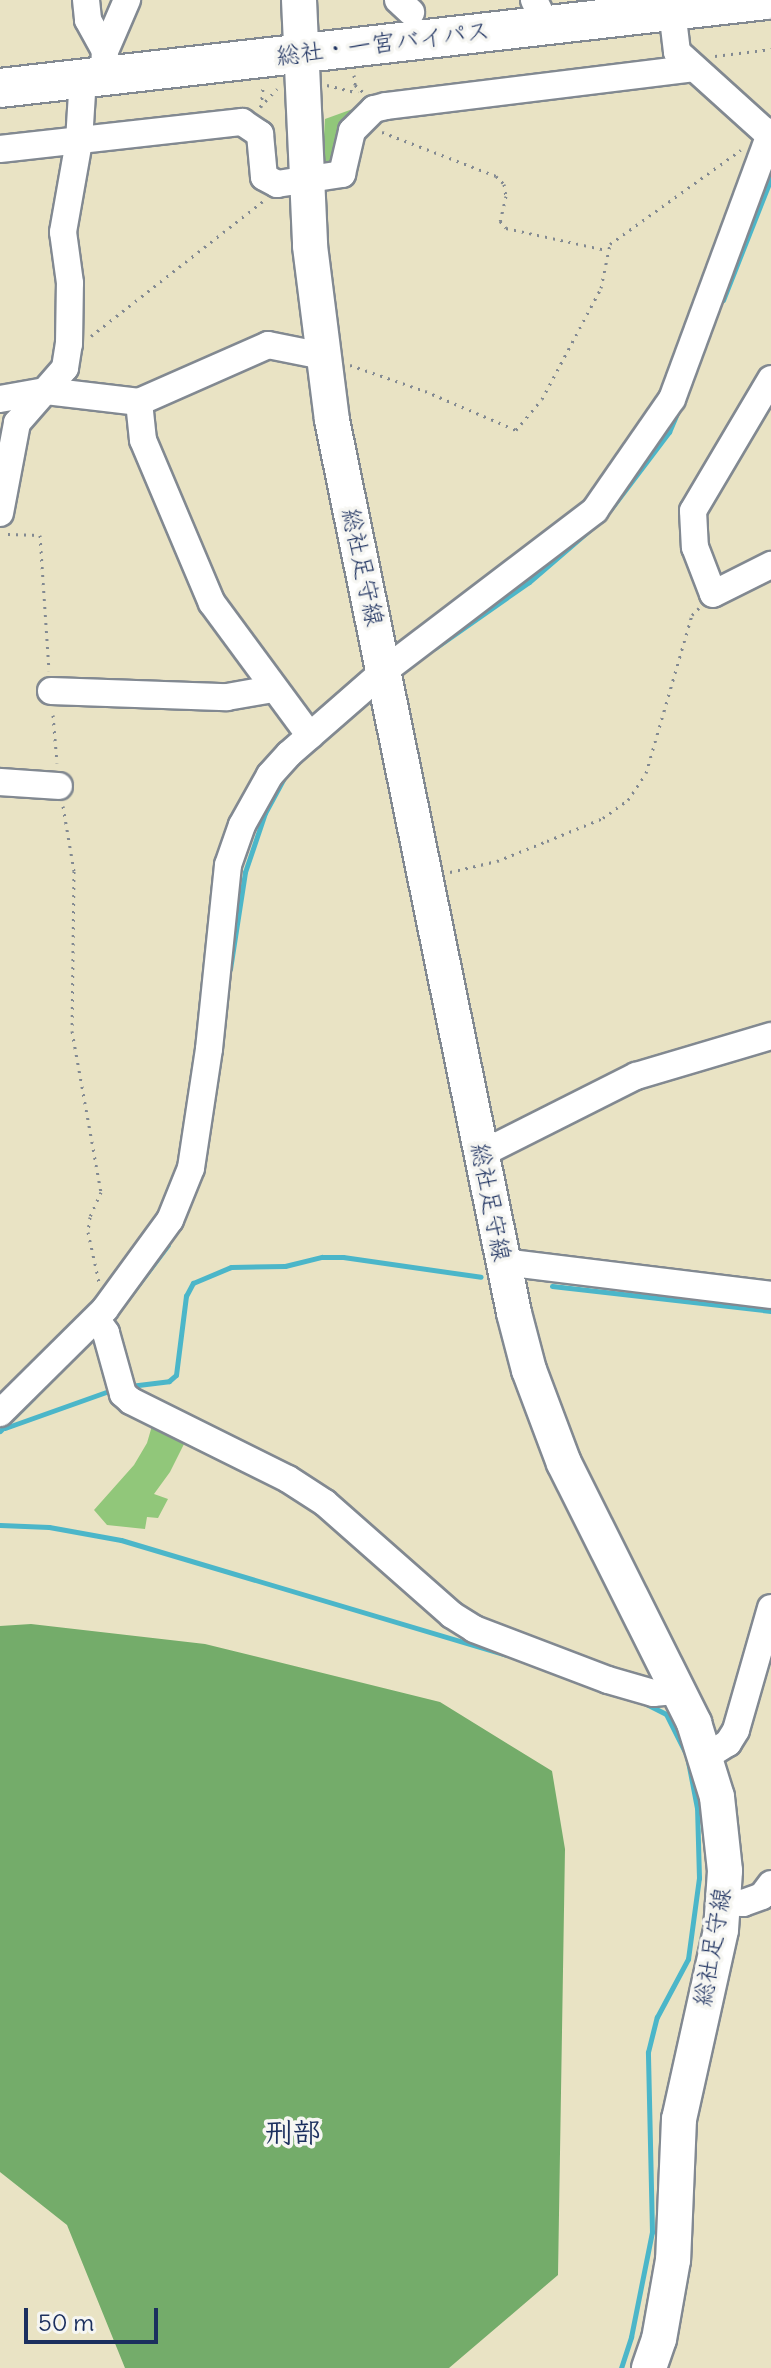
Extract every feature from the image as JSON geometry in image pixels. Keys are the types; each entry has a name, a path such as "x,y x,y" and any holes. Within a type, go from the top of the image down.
{"highway":[{"name":"総社・一宮バイパス","path":"0,88 97,68 300,53 539,6 672,10 766,0"}],"main road":[{"name":"総社足守線","path":"299,0 305,180 332,420 503,1262 529,1370 552,1435 707,1756 723,1841 724,1902 679,2119 673,2260 662,2327 649,2368"}],"street":[{"path":"86,0 97,68"},
{"path":"0,513 17,423 65,368 69,344 70,283 63,232 79,141 97,68 127,0"},
{"path":"0,1413 102,1321 170,1220 191,1168 209,1049 228,865 237,839 270,775 384,671 595,510 631,463 672,399 770,133 677,52 672,10"},
{"path":"0,149 242,122 260,134 264,177 271,183 305,180 342,174 352,131 374,109 694,68"},
{"path":"0,399 46,391 139,402 268,345 323,356"},
{"path":"771,379 693,511 695,547 713,594 771,565"},
{"path":"139,402 143,440 212,603 310,736"},
{"path":"51,691 227,697 273,689"},
{"path":"0,782 59,786"},
{"path":"481,1154 636,1076 771,1036"},
{"path":"503,1262 771,1295"},
{"path":"102,1321 120,1388 288,1479 325,1503 452,1615 474,1629 608,1680 653,1693 678,1691"},
{"path":"707,1756 728,1743 736,1730 771,1608"},
{"path":"724,1902 743,1903 762,1896 771,1884"}],"path":[{"path":"353,67 355,85 367,95"},
{"path":"263,80 261,107 279,88"},
{"path":"360,124 496,176 504,184 506,196 500,221 506,228 606,250"},
{"path":"323,356 425,391 516,430 542,399 601,288 606,250 610,244 754,141 770,133"},
{"path":"69,344 79,344 98,332 107,321 132,307 220,232 261,206 271,183"},
{"path":"0,534 40,535 59,786 74,871 72,1031 101,1198 90,1217 88,1232 102,1321"},
{"path":"426,878 510,856 603,818 628,800 646,773 692,615 713,594"}],"green space":[{"path":"361,106 341,165 322,168 325,119"},
{"path":"154,1419 188,1436 170,1472 154,1494 168,1499 158,1518 147,1517 145,1529 107,1525 94,1510 134,1465 147,1443"},
{"path":"31,1624 205,1644 440,1702 552,1771 565,1849 558,2275 449,2368 125,2368 67,2225 0,2172 0,1626"}],"waterway":[{"path":"723,300 771,178"},
{"path":"610,510 669,432 677,413"},
{"path":"435,648 529,582 601,520"},
{"path":"230,969 245,872 265,813 285,776"},
{"path":"116,1314 168,1245"},
{"path":"130,1386 169,1381 176,1375 186,1296 193,1283 231,1267 285,1266 322,1257 343,1257 481,1277"},
{"path":"552,1286 771,1311"},
{"path":"5,1428 112,1390"},
{"path":"0,1431 33,1398"},
{"path":"0,1525 49,1527 121,1540 506,1655"},
{"path":"621,2368 631,2337 652,2232 648,2052 657,2017 688,1959 699,1878 697,1808 687,1756 666,1714 644,1703"}],"district":[{"name":"刑部","path":"293,2132"}]}
